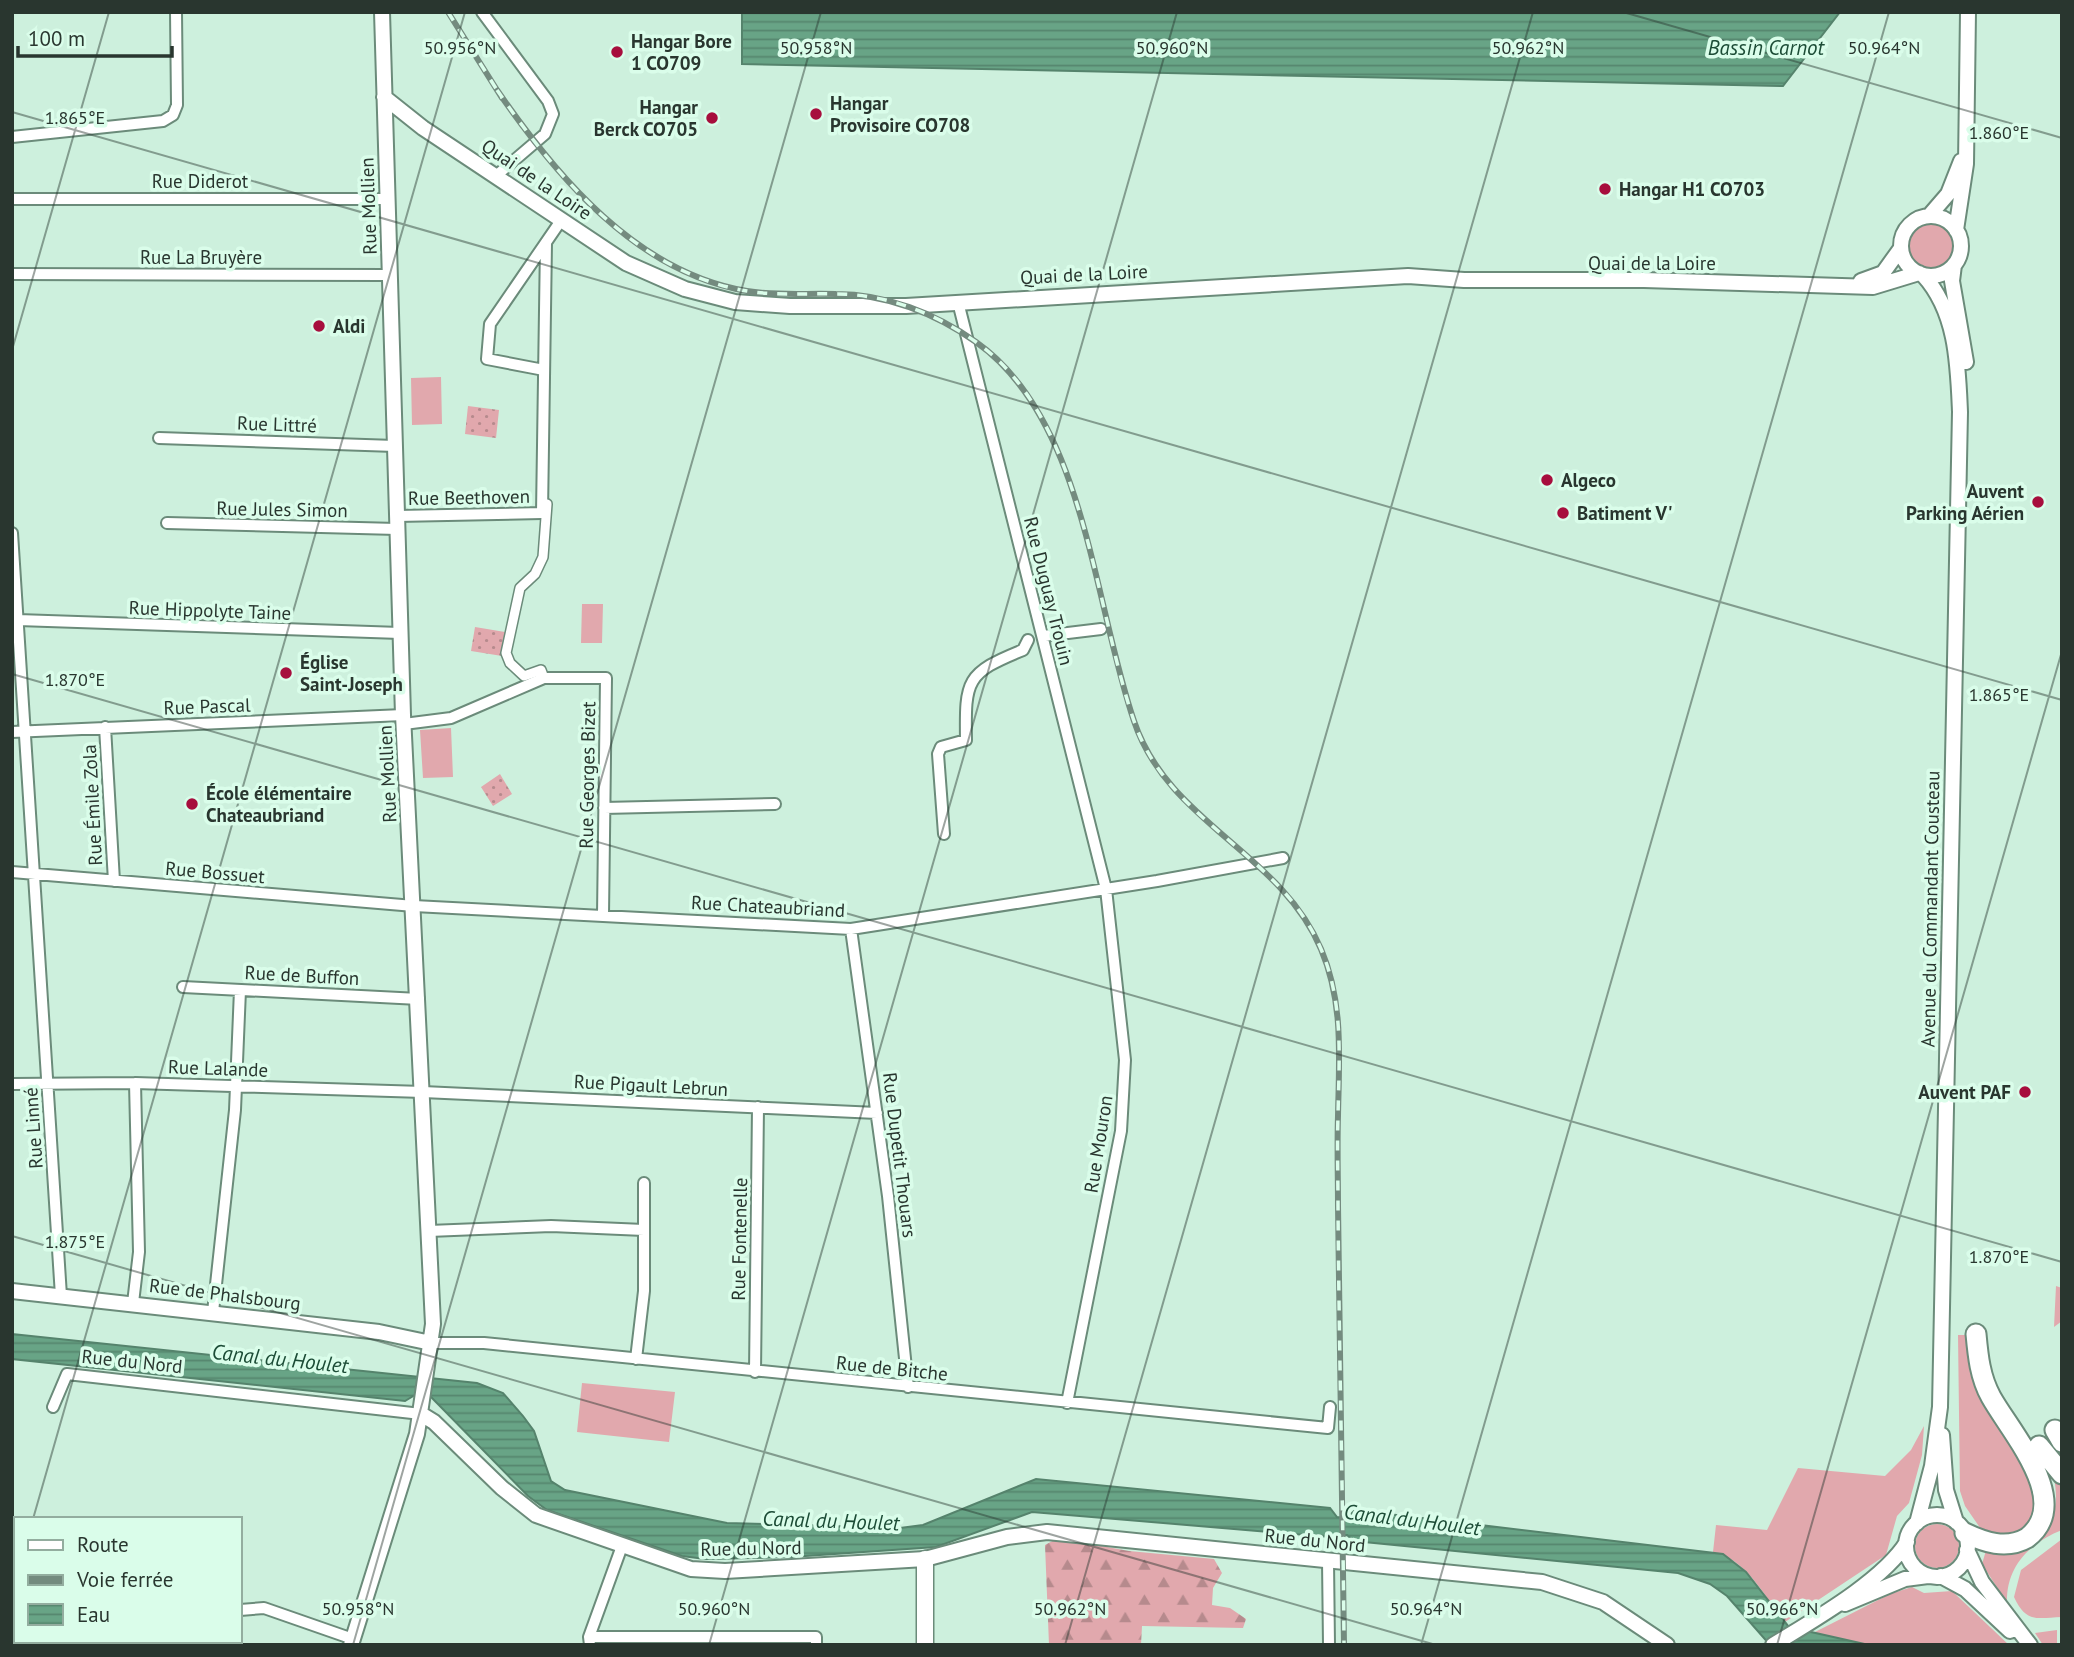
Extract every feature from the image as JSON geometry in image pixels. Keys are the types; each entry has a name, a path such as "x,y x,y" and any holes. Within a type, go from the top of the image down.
{"highway":[{"path":"1963,1535 1999,1544 2020,1541 2042,1524 2051,1497 2048,1483 2036,1458 1986,1387 1976,1334 1983,1364 1994,1388 2062,1474"}],"main road":[{"path":"925,1559 925,1645"}],"street":[{"path":"12,137 44,136 64,129 114,128 127,123 160,122 170,117 177,105 176,12"},
{"name":"Rue Mollien","path":"352,1642 413,1451 424,1398 431,1343 419,999 403,720 382,12"},
{"path":"482,12 548,101 553,114 545,134 497,175"},
{"path":"1965,139 1954,180 1941,204 1929,216 1910,225 1903,235 1901,248 1906,263 1921,274 1940,275 1954,265 1961,247 1956,230 1965,173 1968,12"},
{"name":"Quai de la Loire","path":"384,97 423,128 643,272 685,289 721,299 790,306 890,306 1408,276 1472,280 1880,286 1921,274"},
{"name":"Rue Diderot","path":"12,199 387,199"},
{"path":"1929,216 1945,219 1956,230"},
{"path":"544,370 487,359 490,324 562,219"},
{"path":"542,508 546,243"},
{"name":"Quai de la Loire","path":"1846,284 1881,275 1901,248"},
{"name":"Avenue du Commandant Cousteau","path":"1954,265 1953,284 1965,351 1960,412 1940,1407 1946,1490 1963,1535 1982,1582 2030,1645"},
{"name":"Rue La Bruyère","path":"12,274 389,275"},
{"name":"Avenue du Commandant Cousteau","path":"1921,274 1938,295 1954,342 1960,412"},
{"name":"Rue Duguay Trouin","path":"958,302 1106,889"},
{"name":"Rue Littré","path":"159,438 395,446"},
{"path":"542,508 547,504 543,557 535,574 520,588 506,653 510,663 524,676 541,670 544,678"},
{"name":"Rue Beethoven","path":"397,523 542,508"},
{"name":"Rue Jules Simon","path":"167,523 397,523"},
{"name":"Rue Linné","path":"12,533 61,1296"},
{"name":"Rue Hippolyte Taine","path":"18,620 400,633"},
{"path":"1043,636 1101,629"},
{"path":"944,834 938,754 941,747 966,740 965,698 979,672 985,666 1023,650 1028,640"},
{"name":"Rue Georges Bizet","path":"403,720 451,718 544,678 606,678 603,915"},
{"name":"Rue Pascal","path":"12,732 105,727 403,720"},
{"name":"Rue Émile Zola","path":"105,727 114,881"},
{"path":"604,808 775,804"},
{"name":"Rue Chateaubriand","path":"414,906 851,929 1283,858"},
{"name":"Rue Bossuet","path":"12,872 414,906"},
{"name":"Rue Mouron","path":"1067,1403 1124,1105 1124,1047 1106,889"},
{"name":"Rue Dupetit Thouars","path":"851,929 877,1114 908,1387"},
{"name":"Rue de Buffon","path":"183,987 419,999"},
{"path":"213,1312 237,1086 240,990"},
{"path":"133,1303 139,1252 135,1083"},
{"name":"Rue Lalande","path":"12,1084 135,1083 423,1092"},
{"name":"Rue Pigault Lebrun","path":"423,1092 877,1114"},
{"name":"Rue Fontenelle","path":"755,1372 758,1107"},
{"path":"636,1359 643,1304 645,1183"},
{"path":"429,1231 551,1226 644,1230"},
{"name":"Rue de Phalsbourg","path":"12,1291 379,1332 431,1343"},
{"name":"Rue de Bitche","path":"431,1343 473,1342 1328,1428 1330,1407"},
{"name":"Rue du Nord","path":"54,1407 67,1374 421,1414 434,1422 526,1509 545,1519 682,1566 716,1571 925,1559 1007,1537 1046,1532 1558,1585 1611,1606 1667,1645"},
{"name":"Avenue du Commandant Cousteau","path":"1917,1523 1932,1466 1940,1407"},
{"path":"1773,1645 1825,1613 1886,1567 1907,1542 1917,1523 1935,1516 1963,1535 1958,1568 1936,1576 1905,1580 1825,1613"},
{"path":"1907,1542 1912,1564 1969,1591 2024,1645"},
{"path":"622,1546 589,1641 816,1637 816,1645"},
{"path":"1328,1561 1329,1645"},
{"path":"242,1609 264,1608 352,1642"}],"green space":[{"path":"1931,224 1940,225 1947,230 1952,237 1952,255 1947,262 1940,267 1931,268 1922,267 1915,262 1910,255 1909,246 1910,237 1915,230 1922,225"},
{"path":"441,377 442,424 412,425 411,378"},
{"path":"468,406 499,410 496,438 465,434"},
{"path":"582,604 603,604 602,643 581,643"},
{"path":"475,627 505,632 502,656 471,651"},
{"path":"451,728 453,777 423,778 420,730"},
{"path":"500,774 512,794 493,806 481,787"},
{"path":"2056,1286 2062,1288 2062,1321 2054,1327"},
{"path":"1958,1335 1966,1335 1976,1372 2045,1504 2019,1536 1985,1535 1965,1506 1960,1491"},
{"path":"582,1383 675,1392 669,1442 577,1432"},
{"path":"1924,1426 1922,1455 1909,1503 1897,1516 1886,1555 1785,1622 1745,1571 1725,1556 1713,1552 1716,1525 1767,1530 1798,1468 1885,1476 1911,1450"},
{"path":"2054,1477 2062,1487 2062,1530 2039,1542 2022,1558 2011,1578 2007,1603 1982,1564 1987,1547 2036,1540 2048,1524 2056,1504"},
{"path":"1937,1524 1952,1531 1959,1546 1952,1561 1937,1568 1922,1561 1915,1546 1922,1531"},
{"path":"1058,1538 1129,1551 1214,1559 1222,1573 1213,1588 1212,1605 1230,1608 1246,1619 1243,1628 1142,1626 1141,1645 1049,1645 1045,1545"},
{"path":"2062,1539 2062,1617 2039,1618 2028,1615 2014,1597 2021,1570"},
{"path":"1912,1587 1924,1593 1952,1591 2009,1645 1869,1645 1811,1634 1890,1594"},
{"path":"2057,1630 2057,1643 2062,1645 2043,1645 2035,1633"}],"water":[{"name":"Bassin Carnot","path":"742,12 1840,12 1783,86 742,64"},
{"name":"Canal du Houlet","path":"12,1334 477,1383 503,1393 523,1416 534,1431 551,1481 565,1490 727,1523 900,1528 923,1525 1036,1479 1330,1508 1337,1517 1347,1518 1355,1510 1723,1554 1746,1572 1789,1627 1869,1645 1770,1645 1727,1596 1710,1584 1678,1573 1354,1541 1347,1535 1330,1537 1032,1512 936,1547 791,1557 705,1559 682,1556 547,1510 528,1496 431,1397 415,1395 405,1401 12,1359"}],"railway":[{"path":"448,12 502,98"},
{"path":"497,90 545,155 573,187 635,242 670,264 707,281 747,291 873,297 927,314 976,342 1012,376 1041,417 1063,464 1080,516 1120,674 1134,721 1150,756 1172,786 1197,812 1279,887 1303,916 1321,949 1328,969 1337,1010 1339,1052 1344,1645"}],"place":[{"name":"Hangar Bore 1 CO709","path":"617,52"},
{"name":"Hangar Provisoire CO708","path":"816,114"},
{"name":"Hangar Berck CO705","path":"712,118"},
{"name":"Hangar H1 CO703","path":"1605,189"},
{"name":"Aldi","path":"319,326"},
{"name":"Algeco","path":"1547,480"},
{"name":"Auvent Parking Aérien","path":"2038,502"},
{"name":"Batiment V'","path":"1563,513"},
{"name":"Église Saint-Joseph","path":"286,673"},
{"name":"École élémentaire Chateaubriand","path":"192,804"},
{"name":"Auvent PAF","path":"2025,1092"}]}
